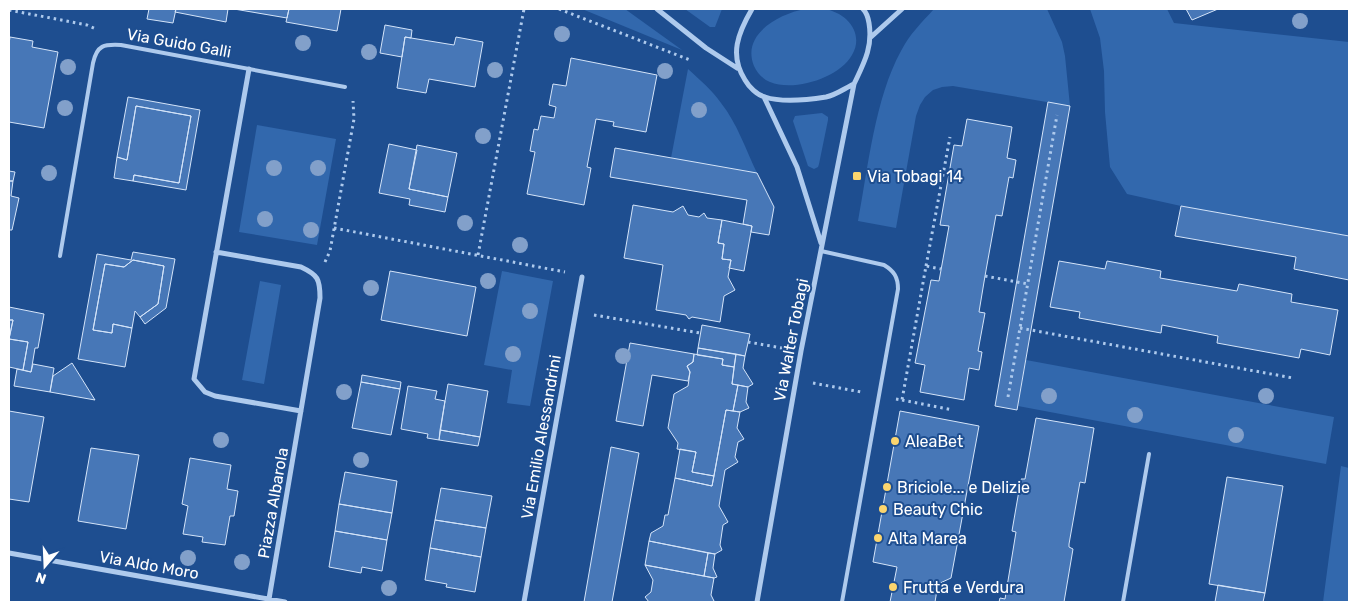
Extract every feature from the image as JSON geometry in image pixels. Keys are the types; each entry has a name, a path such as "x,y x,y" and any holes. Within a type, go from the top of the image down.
{"street":[{"path":"657,9 706,48 737,68 749,87 764,97 793,101 828,96 854,84"},
{"path":"737,68 737,45 742,26 752,9"},
{"path":"863,9 867,13 871,37"},
{"path":"871,37 902,9"},
{"name":"Via Walter Tobagi","path":"757,602 801,351 854,84 865,60 871,37"},
{"path":"249,69 194,379 205,392 214,396 301,412"},
{"path":"764,97 797,167 822,248"},
{"path":"216,252 301,267 314,273"},
{"name":"Piazza Albarola","path":"269,600 320,298 320,283 314,273"},
{"name":"Via Emilio Alessandrini","path":"524,602 582,277"},
{"name":"Via Aldo Moro","path":"9,553 285,602"}],"lane":[{"name":"Via Guido Galli","path":"60,256 95,53 102,47 106,45 121,45 345,87"},
{"path":"822,248 884,265 892,270 898,279 898,289 842,602"},
{"path":"1123,602 1149,454"}],"path":[{"path":"478,255 524,9"},
{"path":"559,9 689,60 706,48"},
{"path":"9,10 87,25 98,31 106,45"},
{"path":"314,273 327,258 354,119 352,96 345,87"},
{"path":"1008,397 1057,116"},
{"path":"926,266 950,137"},
{"path":"334,228 557,269 582,277"},
{"path":"985,276 1028,284"},
{"path":"576,312 700,334"},
{"path":"1020,328 1293,378"},
{"path":"748,342 801,351"},
{"path":"902,400 953,410"}],"shaded area":[{"path":"582,9 625,9 682,50"},
{"path":"685,9 722,9 715,27 710,27"},
{"path":"805,9 832,11 846,19 855,32 855,47 852,55 837,70 815,81 803,84 780,85 767,81 755,69 751,55 753,44 765,27 784,16"},
{"path":"934,9 1047,9 1062,42 1070,106 953,86 933,90 925,97 916,116 896,228 858,221 879,111 892,70 904,45"},
{"path":"1090,9 1167,9 1174,23 1349,42 1349,236 1181,206 1127,194 1110,167 1100,38"},
{"path":"688,69 710,89 727,111 737,128 757,173 671,158"},
{"path":"822,113 828,117 828,120 819,164 814,169 808,166 793,121 795,116"},
{"path":"257,125 336,139 317,245 239,232"},
{"path":"502,271 553,281 530,406 507,403 512,370 484,365"},
{"path":"260,281 281,285 264,384 242,380"},
{"path":"1026,360 1334,417 1326,464 1018,406"},
{"path":"1341,466 1349,468 1349,602 1323,602"}],"building":[{"path":"149,9 176,9 173,23 147,19"},
{"path":"176,9 228,9 226,22 175,12"},
{"path":"234,9 289,9 287,18"},
{"path":"289,9 341,9 337,31 286,22"},
{"path":"1186,9 1218,9 1192,20"},
{"path":"385,25 412,30 411,38 405,37 402,57 380,53"},
{"path":"10,37 33,41 32,47 58,52 44,128 9,122"},
{"path":"405,37 454,45 456,37 483,42 475,87 429,79 426,93 397,88"},
{"path":"571,58 657,75 646,132 613,126 614,122 596,119 587,167 591,168 584,205 527,194 535,152 530,151 534,129 538,130 541,116 554,118 556,107 549,105 553,84 566,86"},
{"path":"128,97 200,110 186,190 133,181 134,175 179,183 191,116 136,106 127,160 117,157"},
{"path":"1048,102 1070,106 1017,410 995,406"},
{"path":"136,106 191,116 179,183 134,175 133,181 114,178 117,157 127,160"},
{"path":"967,119 1012,127 1007,158 1016,160 1013,178 1009,177 1002,216 996,215 985,276 979,312 985,313 978,351 982,352 979,370 969,368 964,400 920,392 925,365 915,363 931,280 939,281 949,226 940,225 954,145 962,146"},
{"path":"389,144 417,150 409,189 448,197 445,212 409,205 410,199 379,193"},
{"path":"417,145 457,153 448,197 409,189"},
{"path":"615,148 757,173 774,207 769,235 751,232 752,226 743,224 747,200 610,177"},
{"path":"9,171 15,172 13,181 9,181"},
{"path":"9,181 13,181 11,196 19,198 12,230 9,230"},
{"path":"633,205 673,212 683,206 688,215 699,217 704,213 707,218 722,220 718,243 724,244 722,259 731,260 728,277 735,290 724,296 720,322 692,317 689,319 686,315 656,310 663,265 624,258"},
{"path":"1181,206 1349,236 1349,280 1294,269 1296,257 1175,236"},
{"path":"722,220 752,226 744,271 729,268 731,260 722,259 724,244 718,243"},
{"path":"133,252 175,259 166,308 145,324 140,317 158,304 164,266 133,260 124,267 105,264 93,330 112,333 113,324 132,328 125,367 78,359 97,254 131,260"},
{"path":"133,260 164,266 158,304 140,317 135,311 132,328 113,324 112,333 93,330 105,264 124,267"},
{"path":"1059,261 1105,269 1107,261 1161,271 1160,278 1237,291 1239,284 1292,294 1291,302 1338,310 1330,355 1301,349 1299,358 1217,343 1218,336 1162,325 1161,333 1079,318 1080,312 1050,307"},
{"path":"390,271 476,287 467,336 381,320"},
{"path":"9,307 44,314 38,348 35,348 31,372 23,370 28,342 9,339 13,320 9,320"},
{"path":"9,320 13,320 9,339"},
{"path":"702,325 750,334 745,356 698,348"},
{"path":"9,339 28,342 23,370 9,367"},
{"path":"630,343 694,354 693,362 687,366 690,372 688,381 652,375 643,426 616,421"},
{"path":"698,348 736,354 734,367 722,365 723,359 697,355"},
{"path":"694,354 723,359 722,365 734,367 732,384 738,385 733,411 726,410 714,476 692,472 696,452 677,449 678,443 668,428 674,394 688,386 690,372 687,366 693,362"},
{"path":"736,354 745,356 743,368 753,384 748,387 732,384"},
{"path":"72,363 95,400 50,392 53,376"},
{"path":"33,364 54,368 50,392 14,386 17,369 31,372"},
{"path":"362,375 401,382 400,389 361,382"},
{"path":"361,382 400,389 391,435 352,428"},
{"path":"448,384 488,391 480,437 440,430"},
{"path":"738,385 748,387 746,402 749,408 740,412 733,411"},
{"path":"408,386 437,391 435,399 445,401 439,440 427,438 428,434 401,429"},
{"path":"726,410 740,412 737,428 744,439 738,442 735,457 738,462 725,470 719,506 728,522 723,525 720,545 722,550 715,554 649,541 651,533 663,526 665,515 668,515 675,478 712,486"},
{"path":"9,411 44,417 29,502 9,499"},
{"path":"900,411 979,426 951,578 938,584 935,602 890,602 897,567 873,562"},
{"path":"1036,418 1094,428 1085,483 1080,482 1069,544 1069,547 1073,549 1064,602 999,602 1000,598 1005,599 1016,532 1012,531 1021,479 1025,479"},
{"path":"440,430 480,437 478,446 439,440"},
{"path":"611,447 639,453 612,602 584,602"},
{"path":"91,448 139,455 126,529 78,521"},
{"path":"680,449 696,452 692,472 714,476 712,486 675,478"},
{"path":"190,458 231,465 227,489 238,491 234,516 230,516 225,545 202,542 203,537 183,534 188,506 182,504"},
{"path":"345,472 397,481 392,513 339,504"},
{"path":"1227,477 1283,486 1265,593 1209,584"},
{"path":"441,488 492,496 486,528 435,520"},
{"path":"339,504 392,513 387,540 335,531"},
{"path":"435,520 486,528 481,557 430,548"},
{"path":"335,531 387,540 382,571 362,567 361,573 329,567"},
{"path":"649,541 708,553 704,576 645,565"},
{"path":"430,548 481,557 475,592 446,587 447,584 425,580"},
{"path":"708,553 715,554 713,568 717,577 714,578 704,576"},
{"path":"645,565 714,578 711,595 714,601 649,602 645,597 651,592 653,580"},
{"path":"1218,585 1265,593 1263,602 1215,602"}],"place":[{"name":"Via Tobagi 14","path":"857,176"},
{"name":"AleaBet","path":"895,441"},
{"name":"Briciole... e Delizie","path":"887,487"},
{"name":"Beauty Chic","path":"883,509"},
{"name":"Alta Marea","path":"878,538"},
{"name":"Frutta e Verdura","path":"893,587"}]}
